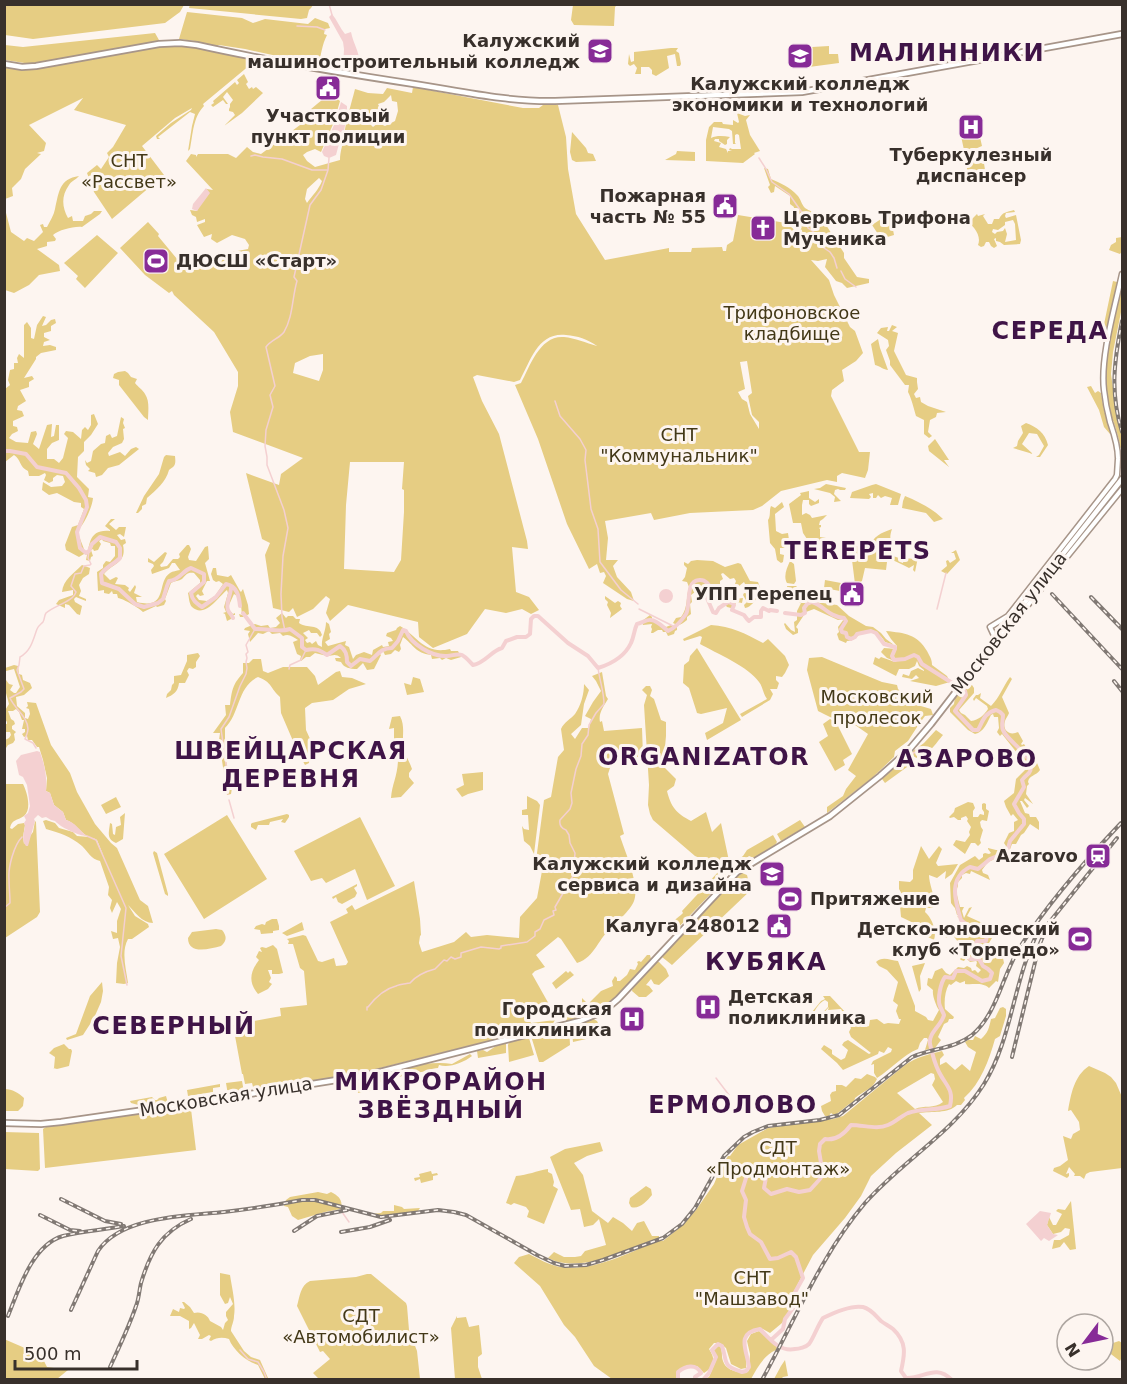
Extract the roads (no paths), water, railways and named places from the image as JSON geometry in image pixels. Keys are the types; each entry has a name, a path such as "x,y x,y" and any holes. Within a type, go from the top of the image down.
{"main road":[{"path":"4,64 28,67 159,44 180,43 316,69 492,97 525,101 559,101 802,92 1122,34"},
{"path":"1018,610 1115,479 1121,459 1107,411 1103,371 1122,274"},
{"name":"Московская улица","path":"4,1121 41,1124 200,1102 368,1075 507,1041 595,1016 604,1011 618,999 737,872 808,830 844,805 908,751 996,640 1009,618 1018,610 1122,479"},
{"path":"1018,610 1122,489"},
{"path":"996,640 990,627 1009,618"}],"waterway":[{"path":"329,4 332,15"},
{"path":"297,26 317,27 325,30"},
{"path":"251,156 282,159 312,170 328,170"},
{"path":"285,631 281,594 283,556 288,528 284,510 267,465 266,430 273,407 270,395 275,386 266,347 282,334 287,326 297,281 294,277 310,205 321,190 328,170 329,158"},
{"path":"759,158 772,182 789,194 803,214 808,228 818,235 824,248 834,258 837,268"},
{"path":"841,271 845,279 856,287"},
{"path":"555,401 560,416 580,439 586,450 585,460 591,509 598,529 600,562 621,590 638,604"},
{"path":"4,451 26,454 37,467 66,473 79,488 87,507 77,532 80,548 86,553 100,537 116,542 120,548 120,558 101,574 102,583 119,589 135,604 144,607 163,599 169,581 176,579 191,568 204,574 204,582 191,593 198,604 202,607 216,597 226,584 235,589 240,606"},
{"path":"36,748 33,743 25,739 27,725 10,698 24,689 17,670 20,657 29,648 46,613 68,601 76,592 71,586 75,574 81,573 84,566 91,564 88,558 89,551"},
{"path":"937,609 946,573"},
{"path":"243,613 255,629 282,631 290,629 302,638 302,647 306,650 318,650 327,655 340,646 345,651 347,662 351,666 360,659 370,661 382,651 392,648 403,630 412,641 429,652 441,656 462,655 473,665 502,648 506,641 530,634 531,619 538,616 568,643 588,656 598,668 613,662 625,652 632,641 637,624 653,620 668,631 676,626 686,614 690,589 695,581 704,581 711,588 713,592 707,598 713,612 716,613 728,602 734,605 732,610 744,615 749,621 754,617 761,617 763,608 777,611"},
{"path":"231,586 227,607 233,618"},
{"path":"771,1340 783,1329 785,1319 793,1308 793,1296 803,1278 796,1257 791,1252 770,1259 761,1242 750,1234 744,1217 746,1200 742,1191 747,1175 758,1164 765,1164 768,1167 764,1188 771,1194 787,1189 799,1192 810,1190 822,1176 819,1167 821,1163 819,1151 820,1144 825,1139 840,1136 851,1125 884,1126 908,1113 950,1106 950,1091 938,1069 930,1044 931,1036 944,1015 939,1003 941,987 945,977 953,978 956,971 965,971 982,981 990,979 992,973 983,966 979,959 970,959 967,953 967,947 977,941 986,941 987,935 961,920 955,898 956,884 958,877 970,867 978,869 990,859 1007,852 1010,841 1024,824 1024,819 1014,804 1024,787 1022,780 1031,767 1026,756 1003,730 1003,715 1000,712 996,710 989,713 978,730 973,730 955,711 966,695 965,691 922,664 918,657 914,655 894,660 892,656 895,647 884,644 876,633 871,631 857,634 851,639 847,637 841,629 846,621 844,618 812,602 807,604 804,608 805,613 801,615 785,613"},
{"path":"639,609 675,627"},
{"path":"228,794 221,729 229,717 246,674 246,654 248,652 246,645 255,629"},
{"path":"289,669 290,665 301,660 306,650"},
{"path":"367,1010 367,1007 384,992 392,987 410,983 451,957 455,959 461,957 461,953 481,947 499,949 501,946 527,942 535,936 535,932 540,929 544,920 554,915 553,911 556,910 555,907 573,876 575,853 569,835 561,826 560,820 570,809 572,803 571,793 576,769 581,756 582,744 588,735 589,725 604,704 598,667"},
{"path":"910,755 917,751"},
{"path":"229,800 234,818"},
{"path":"87,836 96,840 126,908 121,956 127,985"},
{"path":"4,908 10,903 9,874 16,845 22,837"},
{"path":"716,1078 729,1095 728,1100"},
{"path":"342,1212 349,1222"},
{"path":"703,1380 716,1357 712,1350 718,1344 722,1346 728,1365 735,1370 746,1371 749,1367 744,1343 747,1334 752,1331 760,1329 775,1344 784,1349 800,1348 809,1344 823,1318 854,1307 871,1311 898,1334 904,1348 901,1371 906,1378 935,1372 946,1375 952,1380"},
{"path":"240,1350 248,1359 258,1362 267,1380"},
{"path":"678,1380 678,1372 690,1366 701,1373 695,1377 695,1380"}],"railway":[{"path":"1122,321 1114,377 1118,418 1122,432"},
{"path":"1052,594 1122,669"},
{"path":"1091,597 1122,629"},
{"path":"1114,681 1122,691"},
{"path":"71,1310 98,1251 108,1239 122,1231 155,1220 244,1210 302,1200 315,1200 381,1217 438,1210 466,1215 537,1255 565,1266 586,1265 663,1238 682,1224 695,1208 724,1156 744,1137 768,1126 820,1120 839,1115 912,1057 950,1046 972,1035 988,1016 1014,958 1031,931 1068,883 1121,823"},
{"path":"1012,1057 1039,946 1048,924 1117,838"},
{"path":"762,1380 809,1288 849,1223 895,1173 958,1117 984,1084 1001,1047 1030,949 1039,930"},
{"path":"61,1199 105,1221 121,1224"},
{"path":"294,1231 317,1216 347,1210"},
{"path":"40,1215 70,1230 80,1231"},
{"path":"110,1367 138,1301 148,1262 164,1237 191,1219"},
{"path":"341,1232 370,1227 390,1220"},
{"path":"8,1316 28,1269 43,1248 52,1241 70,1234 124,1226"}],"place":[{"name":"Калужский машиностроительный колледж","path":"600,51"},
{"name":"Калужский колледж экономики и технологий","path":"800,56"},
{"name":"Участковый пункт полиции","path":"328,88"},
{"name":"Туберкулезный диспансер","path":"971,127"},
{"name":"Пожарная часть № 55","path":"725,206"},
{"name":"Церковь Трифона Мученика","path":"763,228"},
{"name":"ДЮСШ «Старт»","path":"156,261"},
{"name":"УПП Терепец","path":"852,594"},
{"name":"Azarovo","path":"1098,856"},
{"name":"Калужский колледж сервиса и дизайна","path":"772,874"},
{"name":"Притяжение","path":"790,899"},
{"name":"Калуга 248012","path":"779,926"},
{"name":"Детско-юношеский клуб «Торпедо»","path":"1080,939"},
{"name":"Детская поликлиника","path":"708,1007"},
{"name":"Городская поликлиника","path":"632,1019"}],"district":[{"name":"МАЛИННИКИ","path":"947,53"},
{"name":"СЕРЕДА","path":"1050,331"},
{"name":"TEREPETS","path":"858,551"},
{"name":"ORGANIZATOR","path":"704,757"},
{"name":"АЗАРОВО","path":"967,759"},
{"name":"ШВЕЙЦАРСКАЯ ДЕРЕВНЯ","path":"291,765"},
{"name":"КУБЯКА","path":"766,962"},
{"name":"СЕВЕРНЫЙ","path":"174,1026"},
{"name":"МИКРОРАЙОН ЗВЁЗДНЫЙ","path":"441,1096"},
{"name":"ЕРМОЛОВО","path":"733,1105"}],"park label":[{"name":"СНТ «Рассвет»","path":"129,171"},
{"name":"Трифоновское кладбище","path":"792,323"},
{"name":"СНТ \"Коммунальник\"","path":"679,445"},
{"name":"Московский пролесок","path":"877,707"},
{"name":"СДТ «Продмонтаж»","path":"778,1158"},
{"name":"СНТ \"Машзавод\"","path":"752,1288"},
{"name":"СДТ «Автомобилист»","path":"361,1326"}]}
